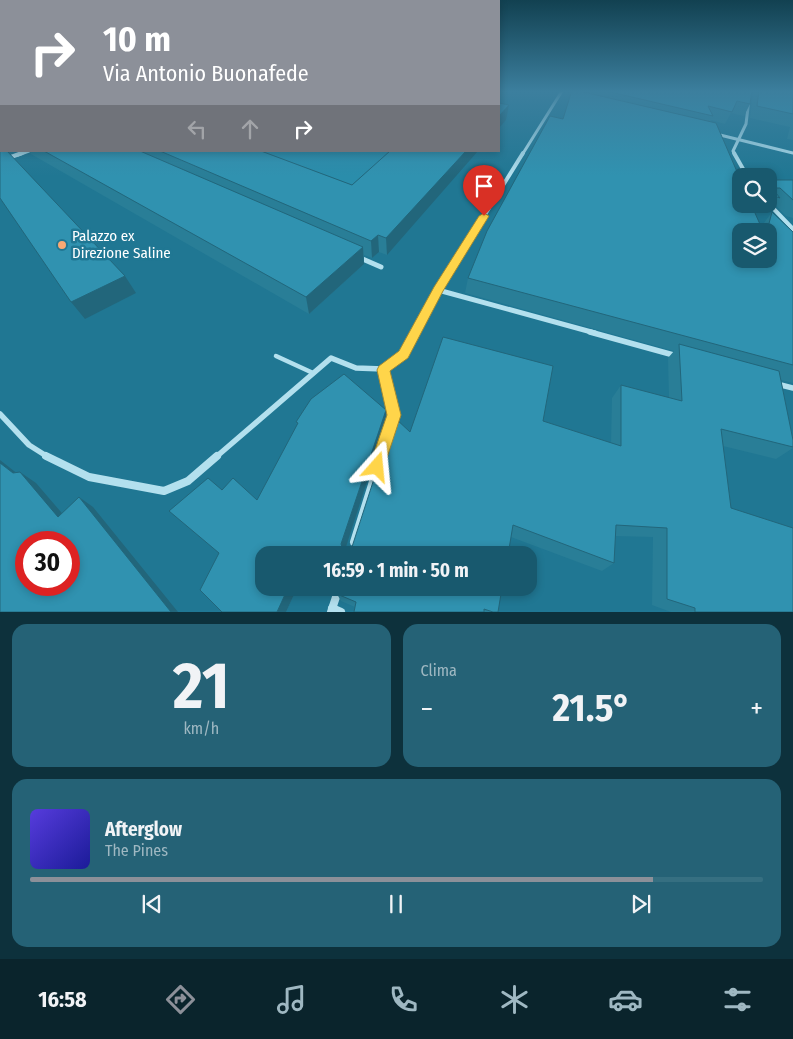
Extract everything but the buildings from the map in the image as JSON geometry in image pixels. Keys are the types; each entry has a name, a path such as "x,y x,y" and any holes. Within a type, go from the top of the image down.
{"street":[{"path":"0,414 29,445 54,461 89,477 164,491 188,481 331,358 343,366 364,370 383,370 403,354 438,290 544,120"},
{"path":"743,168 733,151 747,120"},
{"path":"709,132 793,154"},
{"path":"0,161 25,152"},
{"path":"777,212 793,229"},
{"path":"354,256 381,267"},
{"path":"438,290 682,358"},
{"path":"352,546 394,415 383,370"},
{"path":"775,383 793,388"},
{"path":"335,610 338,596"}],"lane":[{"path":"276,356 313,373"}],"shaded area":[{"path":"223,152 407,152 353,201"}],"place":[{"name":"Palazzo ex Direzione Saline","path":"62,245"}],"route":[{"path":"377,467 394,415 383,370 403,354 438,290 484,216"}]}
